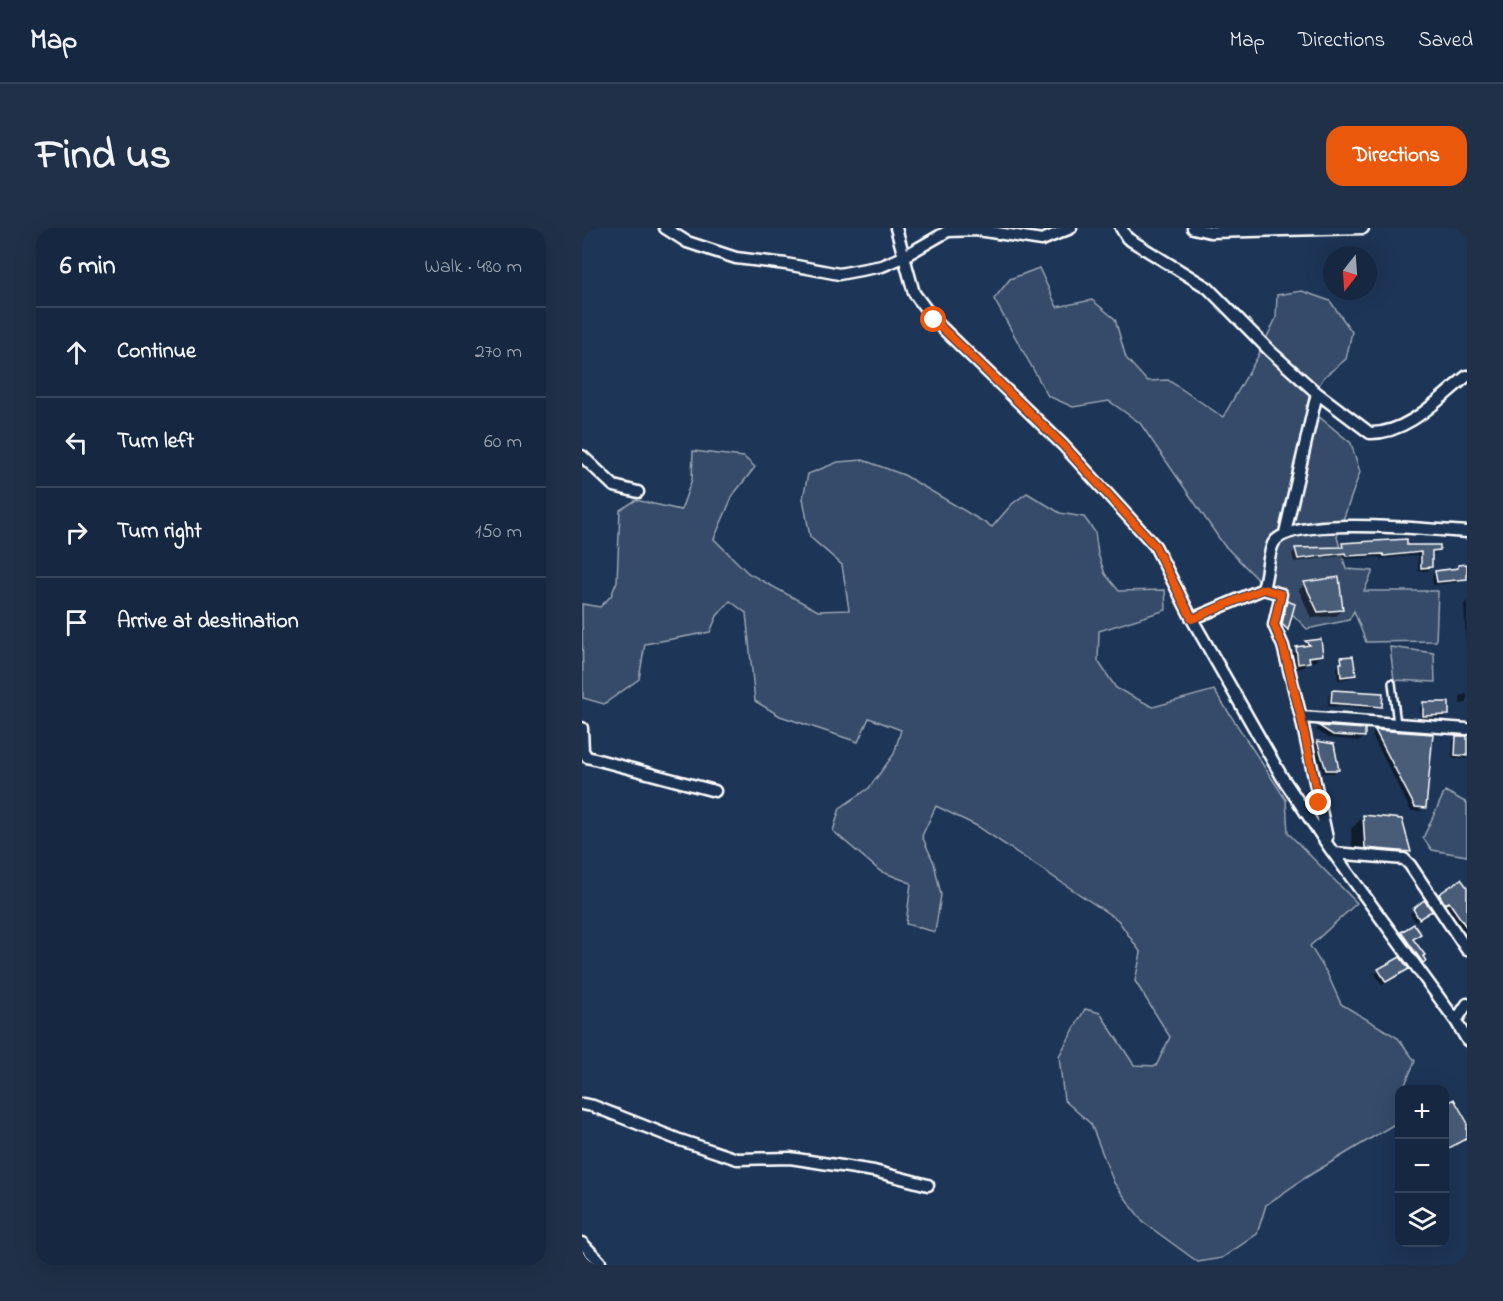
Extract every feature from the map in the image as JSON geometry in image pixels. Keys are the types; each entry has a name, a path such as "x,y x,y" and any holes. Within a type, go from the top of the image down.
{"street":[{"path":"665,228 687,242 736,258 839,274 882,266 903,257 948,231 978,230 1042,240 1071,228"},
{"path":"896,228 914,293 934,320 1063,445 1155,546 1192,619 1282,777 1331,850 1456,1021 1467,1040"},
{"path":"1121,228 1127,238 1208,288 1271,352 1317,393 1370,433 1392,430 1412,420 1467,376"},
{"path":"1193,228 1210,232 1363,228"},
{"path":"1285,533 1317,393"},
{"path":"582,456 614,486 638,492"},
{"path":"1263,589 1273,543 1285,533 1310,528 1351,526 1467,532"},
{"path":"1192,619 1263,589 1281,594 1274,625 1283,646 1301,717 1331,850"},
{"path":"1301,717 1467,729"},
{"path":"582,728 583,751 587,757 715,791"},
{"path":"1331,850 1404,859 1467,950"},
{"path":"1456,1021 1467,1004"},
{"path":"582,1104 593,1106 737,1160 790,1158 874,1171 927,1185"},
{"path":"582,1243 600,1262"}],"lane":[{"path":"1392,683 1397,724"}],"shaded area":[{"path":"1039,268 1057,307 1092,300 1115,319 1126,358 1147,381 1168,380 1223,417 1257,358 1276,318 1277,295 1302,291 1330,301 1352,332 1346,359 1324,377 1306,406 1351,443 1360,472 1337,537 1346,569 1373,571 1364,591 1438,591 1436,641 1366,642 1354,611 1349,620 1307,629 1223,544 1140,423 1109,401 1073,407 1048,396 994,299 1010,279"},
{"path":"693,451 744,457 755,467 733,495 714,539 748,573 818,611 849,610 842,565 810,537 803,498 808,474 838,462 863,460 904,475 992,527 1012,504 1027,493 1060,513 1084,517 1095,532 1098,554 1105,574 1119,591 1165,590 1166,610 1099,631 1098,661 1116,688 1153,707 1214,690 1286,800 1288,833 1357,903 1310,946 1327,973 1341,1004 1398,1038 1415,1061 1405,1085 1395,1085 1395,1124 1305,1178 1266,1205 1257,1234 1222,1258 1198,1262 1143,1222 1114,1183 1091,1124 1064,1100 1059,1056 1085,1009 1100,1013 1134,1065 1156,1066 1170,1037 1135,981 1141,953 1118,920 977,826 936,806 922,836 934,863 941,895 935,932 906,924 911,883 880,871 833,831 840,808 869,788 894,754 901,730 869,718 858,742 780,716 755,701 746,613 730,601 717,616 710,632 645,644 639,679 604,704 583,698 582,604 600,607 611,596 617,581 620,510 636,500 681,510 692,479"},
{"path":"1390,647 1434,653 1435,682 1394,680"},
{"path":"1445,791 1467,803 1467,856 1432,850 1423,838"}],"building":[{"path":"1407,539 1407,545 1440,545 1440,550 1432,551 1432,567 1421,568 1421,552 1384,556 1383,554 1346,556 1345,553 1298,559 1295,548 1343,547 1342,543"},
{"path":"1467,564 1467,579 1437,582 1435,571 1458,568 1458,565"},
{"path":"1339,577 1343,610 1318,612 1304,582"},
{"path":"1287,601 1295,604 1288,630 1282,624"},
{"path":"1321,639 1323,655 1309,657 1310,662 1298,664 1296,647 1310,645 1305,641"},
{"path":"1353,656 1356,675 1341,677 1341,657"},
{"path":"1332,690 1383,693 1382,707 1331,703"},
{"path":"1423,702 1449,702 1449,715 1423,716"},
{"path":"1319,726 1365,729 1365,737 1333,735"},
{"path":"1375,730 1433,734 1426,808 1415,807"},
{"path":"1456,736 1467,736 1467,756 1455,755"},
{"path":"1317,741 1334,744 1339,770 1326,770"},
{"path":"1363,815 1402,819 1411,852 1365,848"},
{"path":"1461,879 1467,887 1467,928 1449,902 1445,904 1439,894"},
{"path":"1424,900 1433,912 1419,919 1413,909"},
{"path":"1414,924 1421,934 1413,939 1425,955 1423,956 1426,961 1423,963 1401,932"},
{"path":"1400,957 1409,969 1386,982 1378,969"},
{"path":"1454,1099 1467,1122 1467,1138 1449,1148 1449,1139 1449,1102"}],"route":[{"path":"934,320 1063,445 1155,546 1192,619 1263,589 1281,594 1274,625 1283,646 1301,717 1319,803"}]}
